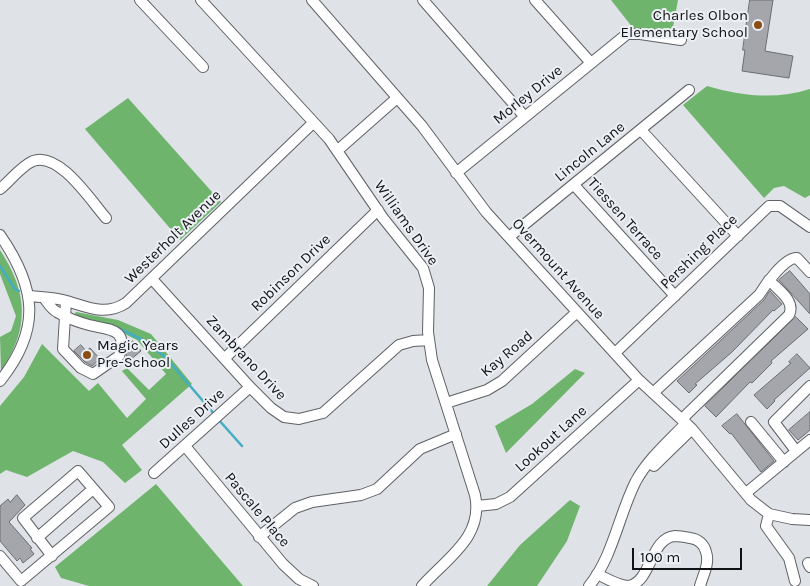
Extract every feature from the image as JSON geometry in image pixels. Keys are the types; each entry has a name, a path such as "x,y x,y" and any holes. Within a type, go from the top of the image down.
{"street":[{"path":"140,0 203,67"},
{"name":"Williams Drive","path":"201,0 338,150 378,210 426,274 429,288 429,340 432,360 477,506 474,527 469,537 422,586"},
{"name":"Overmount Avenue","path":"312,0 422,126 486,212 639,380 687,423 746,494 770,514 792,519 810,520"},
{"path":"423,0 525,117"},
{"path":"535,0 591,63"},
{"name":"Morley Drive","path":"456,173 628,34 681,40"},
{"name":"Lincoln Lane","path":"509,237 689,90"},
{"path":"338,150 397,98"},
{"name":"Westerholt Avenue","path":"28,296 66,301 96,311 112,311 126,303 313,123"},
{"path":"641,130 738,236"},
{"path":"0,189 32,162 49,160 60,166 106,218"},
{"name":"Tiessen Terrace","path":"574,185 675,296"},
{"name":"Pershing Place","path":"615,354 773,205 780,206 810,227"},
{"name":"Robinson Drive","path":"224,358 378,210"},
{"path":"0,235 20,266 28,296 30,314 19,355 0,381"},
{"path":"653,393 759,295 769,280 793,257 797,258 810,272"},
{"name":"Zambrano Drive","path":"152,278 250,387 271,408 284,417 299,419 316,416 329,408 399,345 406,342 429,340"},
{"path":"589,586 597,574 636,481 650,460 788,315 792,307 790,302 769,280"},
{"path":"44,298 53,310 64,315 90,325 109,328 121,337 119,356 93,374 81,368 63,349 64,315 66,301"},
{"name":"Kay Road","path":"446,403 494,386 577,312"},
{"name":"Lookout Lane","path":"477,506 496,504 510,497 639,380"},
{"path":"796,451 774,422 810,386"},
{"name":"Dulles Drive","path":"154,473 250,387"},
{"path":"750,422 784,462"},
{"path":"260,536 295,508 312,502 361,496 376,489 420,449 456,434"},
{"path":"746,494 810,440"},
{"name":"Pascale Place","path":"185,446 292,573 313,586"},
{"path":"0,556 21,584 109,507 78,471 23,518 52,556"},
{"path":"37,538 94,489"},
{"path":"770,514 766,526 789,558 794,584"},
{"path":"597,574 621,586 630,586 641,579 664,541 673,536 695,538 703,545 707,554 707,563 700,586"}],"green space":[{"path":"611,0 678,0 673,27 665,33 633,28"},
{"path":"707,86 733,92 771,96 810,89 810,195 805,198 784,186 774,188 764,198 683,105"},
{"path":"128,98 221,202 180,240 85,129"},
{"path":"0,250 16,281 22,310 17,340 1,371 0,337 11,331 16,316 0,274"},
{"path":"76,312 118,320 151,334 192,384 122,445 142,470 125,483 103,462 73,451 27,477 6,470 0,474 0,406 24,377 42,344 89,391 98,383 127,418 146,399 122,371 127,368 149,390 166,374 137,340 113,328 73,316"},
{"path":"575,369 585,373 506,453 495,426 532,404"},
{"path":"156,484 243,586 89,586 61,578 55,567"},
{"path":"570,500 580,506 567,541 537,586 487,586 520,545"}],"building":[{"name":"Charles Olbon Elementary School","path":"750,0 773,0 765,51 793,56 789,78 742,71"},
{"path":"790,271 810,294 810,314 779,280"},
{"path":"770,291 782,304 773,310 732,352 695,384 697,385 689,393 677,381 764,300"},
{"path":"796,317 808,329 771,361 772,363 752,383 750,382 716,417 705,406"},
{"path":"133,341 141,351 130,360 126,355 128,345"},
{"name":"Magic Years Pre-School","path":"81,345 86,351 90,348 100,359 92,366 74,351"},
{"path":"797,354 810,368 774,400 767,409 754,395 791,363 789,362"},
{"path":"810,412 810,430 798,440 789,430"},
{"path":"737,414 774,461 761,472 731,433 722,426"},
{"path":"17,495 25,505 9,522 32,548 30,549 34,554 23,563 20,558 17,561 0,541 0,506 8,499 10,502"}],"waterway":[{"path":"0,266 15,289 19,291"},
{"path":"118,328 147,342 167,359 215,415"},
{"path":"218,419 242,446"}],"place":[{"name":"Charles Olbon Elementary School","path":"758,25"},
{"name":"Magic Years Pre-School","path":"87,355"}]}
